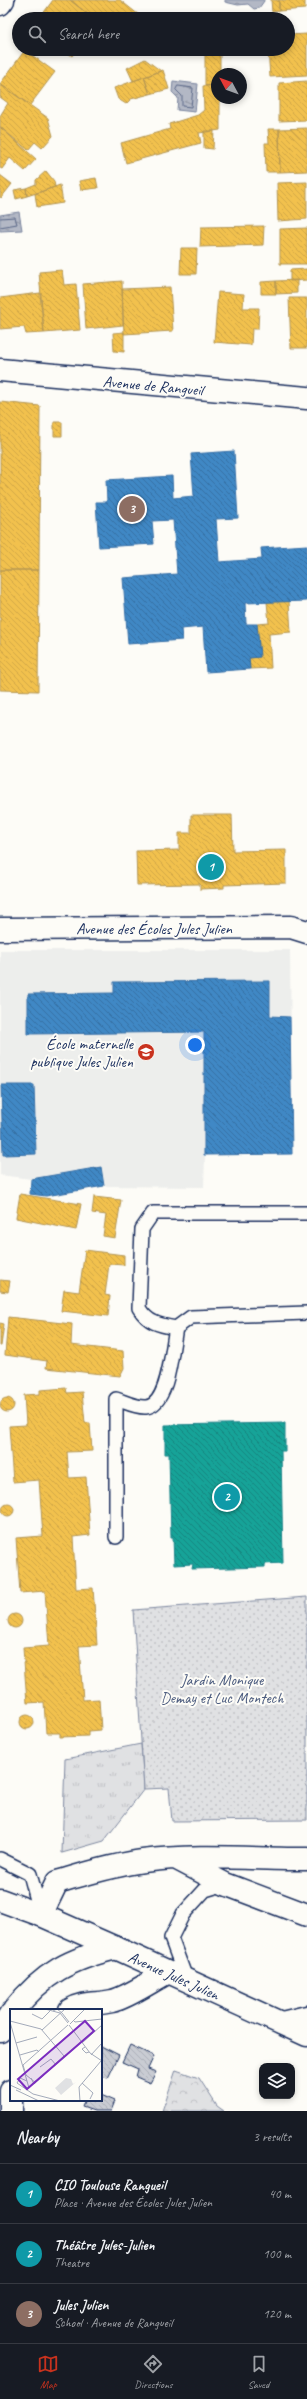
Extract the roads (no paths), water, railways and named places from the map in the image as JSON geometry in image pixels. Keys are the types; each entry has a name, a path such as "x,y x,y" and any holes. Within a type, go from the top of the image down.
{"main road":[{"path":"0,4 3,0"},
{"name":"Avenue de Rangueil","path":"0,370 307,398"},
{"name":"Avenue des Écoles Jules Julien","path":"0,929 291,927 307,932"},
{"path":"42,1915 57,1882 114,1866 143,1861 176,1859 307,1859"},
{"path":"176,1859 225,1884 307,1915"},
{"name":"Avenue Jules Julien","path":"0,1900 42,1915 116,1948 167,1973 307,2034"},
{"path":"15,2009 39,1981 84,1956 116,1948"},
{"path":"72,2009 77,2006 97,2002 112,2001 167,1973"},
{"path":"0,2031 10,2016"},
{"path":"282,2023 307,2018"}],"lane":[{"path":"176,1328 155,1324 144,1318 139,1308 142,1229 153,1213 307,1213"},
{"path":"116,1537 116,1399 145,1407 153,1405 157,1401 164,1391 176,1328 191,1317 307,1313"},
{"path":"0,1859 30,1874 42,1915"},
{"path":"187,1981 171,1938 183,1914 205,1890 225,1884"}],"water":[{"path":"225,0 264,1 259,8 254,9 248,4 238,5 225,2"},
{"path":"173,81 198,84 195,112 177,110 178,98 172,92"},
{"path":"19,212 22,230 0,231 0,215"}],"place":[{"name":"Jules Julien","path":"132,509"},
{"name":"CIO Toulouse Rangueil","path":"211,867"},
{"name":"École maternelle publique Jules Julien","path":"146,1052"},
{"name":"Théâtre Jules-Julien","path":"227,1497"}],"park label":[{"name":"Jardin Monique Demay et Luc Montech","path":"222,1688"}]}
